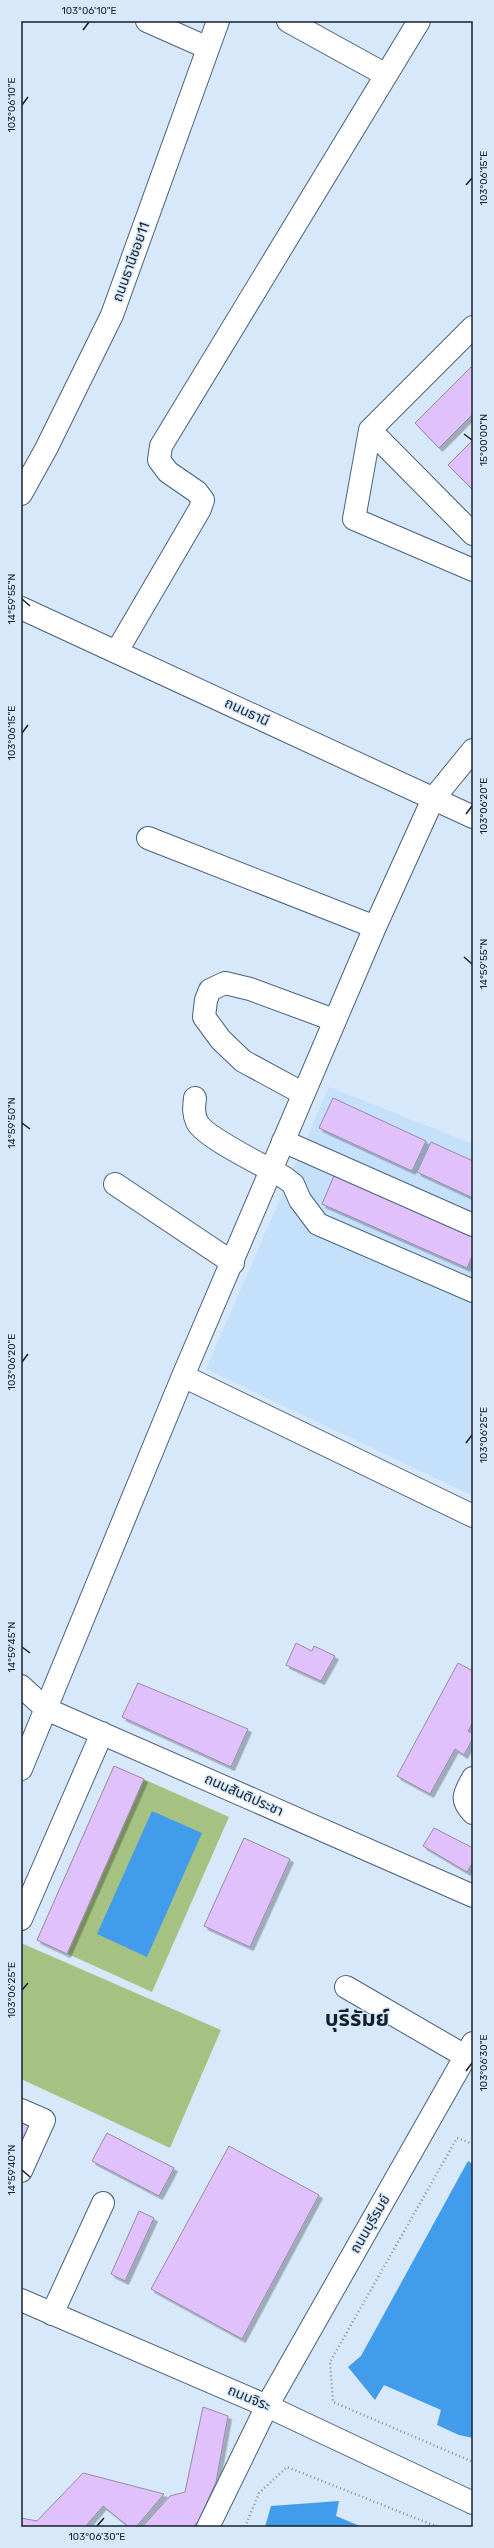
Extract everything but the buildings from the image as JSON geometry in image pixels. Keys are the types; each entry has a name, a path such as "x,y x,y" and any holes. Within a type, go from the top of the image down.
{"street":[{"path":"147,21 208,48"},
{"name":"ถนนธานีซอย11","path":"21,494 46,449 112,315 218,21"},
{"path":"288,21 386,75"},
{"path":"117,651 200,509 203,500 197,492 168,472 159,460 161,446 419,21"},
{"path":"473,327 370,430 354,518 473,570"},
{"path":"370,430 473,534"},
{"name":"ถนนธานี","path":"21,608 117,651 473,817"},
{"path":"21,1769 183,1376 233,1263 302,1093 375,927 433,799 473,750"},
{"path":"148,838 375,927"},
{"path":"302,1093 243,1061 221,1040 204,1017 206,1000 210,990 225,983 250,989 334,1020"},
{"path":"195,1098 193,1112 198,1124 226,1144 272,1170 293,1184 300,1200 318,1224 473,1291"},
{"path":"283,1142 473,1225"},
{"path":"115,1184 233,1263"},
{"path":"183,1376 473,1516"},
{"name":"ถนนสันติประชา","path":"21,1686 46,1709 473,1896"},
{"path":"21,1919 102,1733"},
{"path":"473,1778 464,1794 466,1806 473,1813"},
{"path":"346,1987 469,2050"},
{"name":"ถนนบุรีรมย์","path":"208,2527 267,2406 469,2050"},
{"path":"21,2110 44,2120 21,2171"},
{"path":"52,2314 103,2203"},
{"name":"ถนนจิระ","path":"21,2300 267,2406 473,2503"}],"path":[{"path":"473,2144 457,2138 330,2362 332,2402 473,2462"},
{"path":"245,2527 259,2493 287,2467 438,2527"}],"shaded area":[{"path":"329,1087 473,1144 473,1496 206,1369"}],"green space":[{"path":"114,1766 229,1817 152,1992 37,1940"},
{"path":"21,1943 221,2030 170,2148 21,2079"}],"water":[{"path":"152,1811 202,1833 147,1957 97,1934"},
{"path":"468,2161 473,2164 473,2438 459,2435 437,2425 441,2410 384,2385 375,2400 348,2367 361,2356"},
{"path":"339,2501 336,2516 362,2527 265,2527 271,2506"}],"district":[{"name":"บุรีรัมย์","path":"357,2018"}]}
